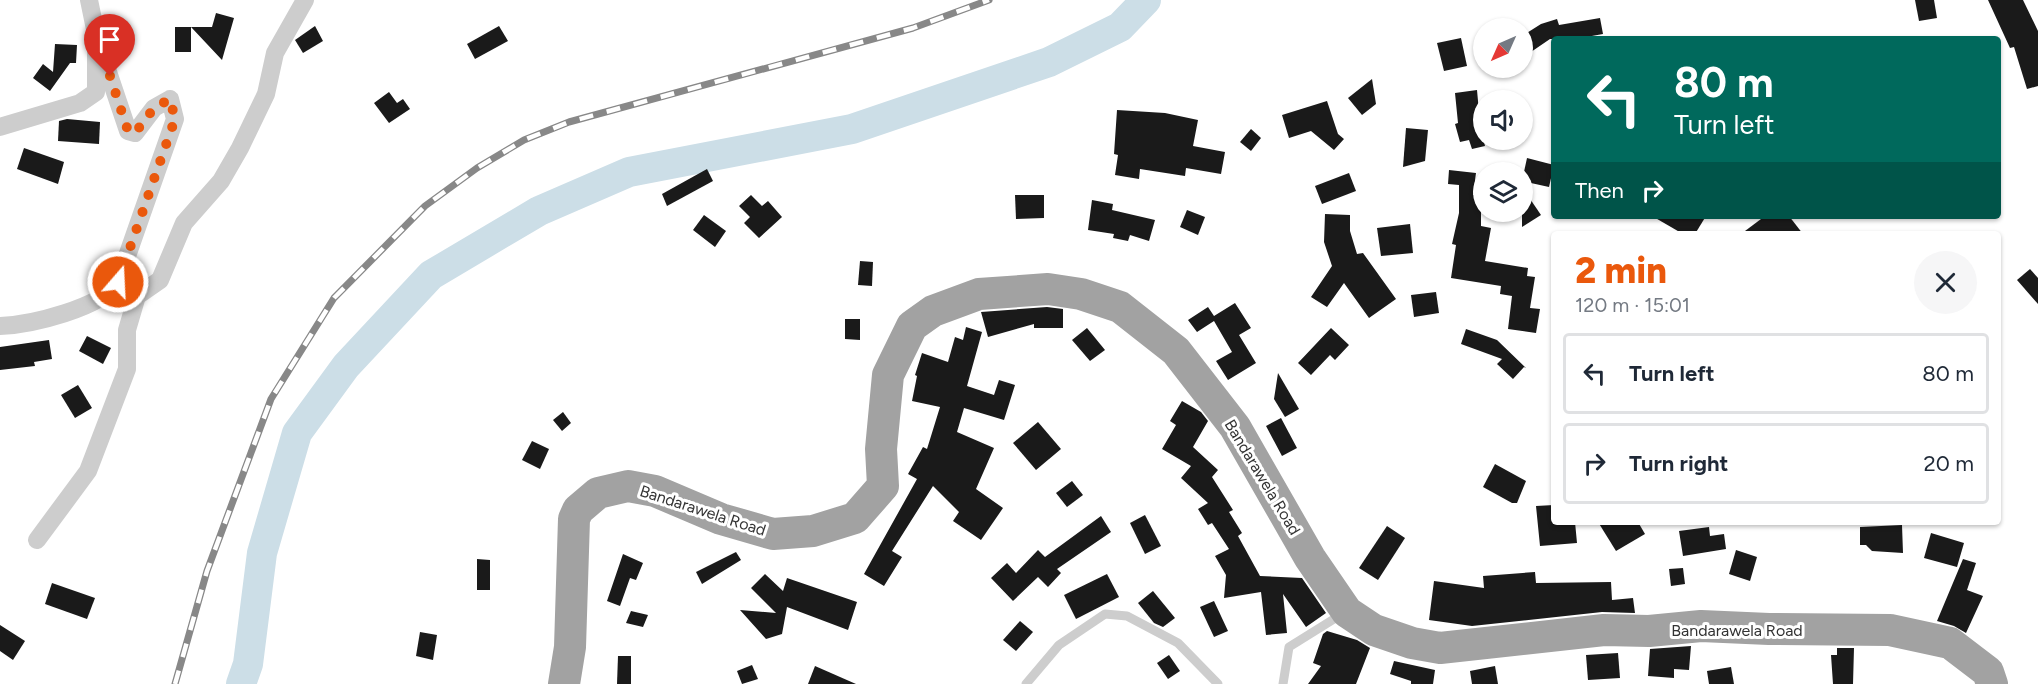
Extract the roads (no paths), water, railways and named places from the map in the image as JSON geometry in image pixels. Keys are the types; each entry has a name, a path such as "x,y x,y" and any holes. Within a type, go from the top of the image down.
{"highway":[{"name":"Bandarawela Road","path":"564,684 570,647 574,519 579,510 598,493 628,486 655,491 721,519 773,534 813,531 855,518 883,486 881,449 888,375 912,326 933,311 979,294 1048,289 1082,294 1120,307 1176,351 1235,427 1310,558 1347,612 1374,630 1412,643 1440,648 1604,630 1649,631 1701,626 1890,630 1950,643 1988,672 1992,684"}],"street":[{"path":"0,326 66,313 112,293 118,282 175,119 170,99 154,108 135,133 128,131 98,39 89,0"},
{"path":"36,540 88,471 127,369 127,330 137,296 160,280 184,223 221,181 240,148 266,94 275,53 305,0"},
{"path":"0,127 80,103 96,92 98,39"},
{"path":"118,282 128,292 137,296"}],"lane":[{"path":"1283,684 1289,647 1347,612"},
{"path":"1026,684 1059,645 1105,614 1127,616 1178,643 1218,684"}],"waterway":[{"path":"241,684 248,664 262,553 297,433 346,366 431,275 539,211 629,172 852,129 1049,62 1120,27 1146,0"}],"railway":[{"path":"175,684 207,571 271,399 334,298 425,206 477,168 524,140 569,122 913,28 989,0"}]}
